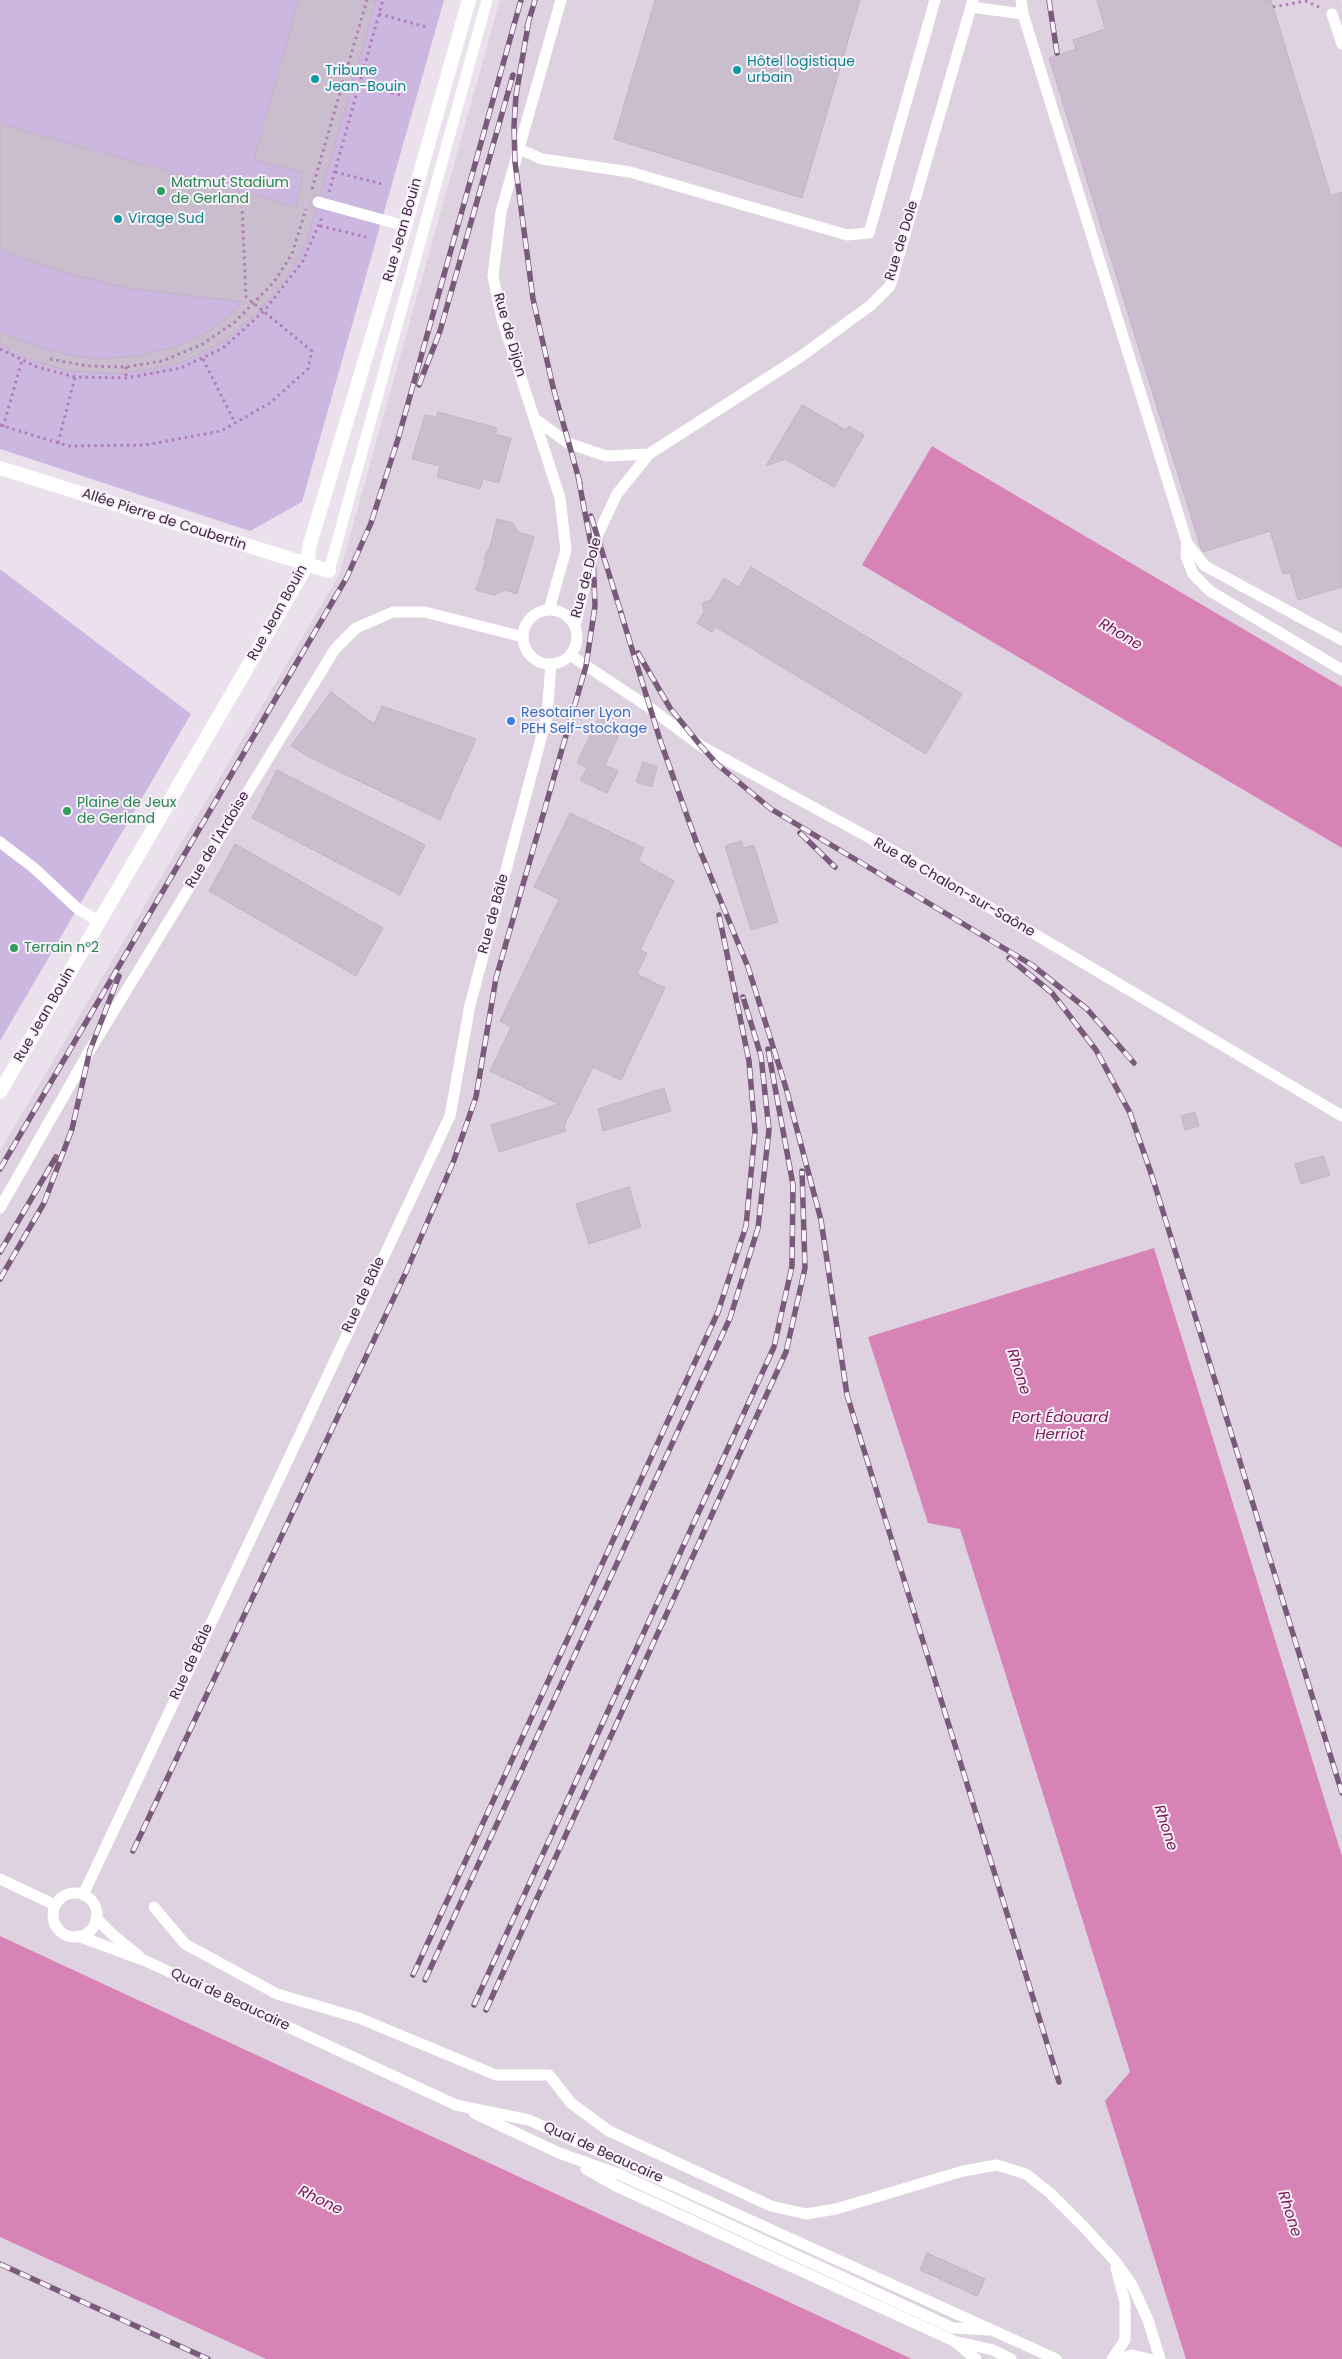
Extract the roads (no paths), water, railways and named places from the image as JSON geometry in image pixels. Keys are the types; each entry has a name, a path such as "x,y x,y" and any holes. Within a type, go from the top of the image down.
{"street":[{"name":"Rue Jean Bouin","path":"0,1092 307,565 310,544 405,226 469,0"},
{"name":"Allée Pierre de Coubertin","path":"0,468 329,571"}],"lane":[{"name":"Rue Jean Bouin","path":"329,571 488,0"},
{"name":"Rue de Dijon","path":"549,610 566,550 560,498 502,319 493,276 501,212 561,0"},
{"path":"519,149 542,159 630,172 847,235 868,233 935,0"},
{"path":"1021,0 1023,14 1187,542 1205,566 1342,640"},
{"path":"972,4 1023,14"},
{"name":"Rue de Dole","path":"575,626 597,536 617,494 649,454 800,357 872,305 890,286 972,4"},
{"path":"1332,14 1342,44"},
{"path":"318,202 405,226"},
{"path":"535,419 568,443 606,456 649,454"},
{"path":"1187,542 1186,556 1194,574 1210,590 1342,670"},
{"path":"549,610 564,615 575,626 576,642 570,656 558,663 551,664 535,660 524,646 523,637 528,622 534,616 549,610"},
{"name":"Rue de l'Ardoise","path":"0,1208 90,1050 335,649 356,628 393,612 425,612 523,637"},
{"name":"Rue de Chalon-sur-Saône","path":"570,656 650,708 701,746 900,856 1342,1116"},
{"name":"Rue de Bâle","path":"83,1895 450,1116 470,1005 547,716 551,664"},
{"path":"0,842 34,868 78,909 100,922"},
{"path":"0,1878 55,1905 64,1896 77,1893 83,1895"},
{"name":"Quai de Beaucaire","path":"83,1895 94,1904 96,1918 112,1935 146,1962"},
{"name":"Quai de Beaucaire","path":"55,1905 53,1912 55,1925 65,1934 78,1936 146,1962 456,2105 529,2120 996,2330 1056,2359"},
{"path":"154,1907 186,1944 277,1994 359,2018 496,2075 549,2075 571,2103 609,2130 771,2206 806,2214 836,2209 962,2170 997,2165 1026,2174 1050,2193 1115,2261 1132,2285 1148,2320 1160,2359"},
{"path":"78,1936 90,1930 96,1918"},
{"path":"456,2105 558,2153 616,2186 954,2341 993,2350 1011,2359"},
{"path":"558,2153 621,2176 952,2328 996,2330"},
{"path":"1112,2359 1125,2340 1125,2302 1115,2261"},
{"path":"954,2341 976,2359"},
{"path":"1116,2359 1132,2355 1149,2359"}],"water":[{"name":"Rhone","path":"932,446 1342,687 1342,848 862,565"},
{"name":"Port Édouard Herriot","path":"1154,1248 1342,1856 1342,2359 1186,2359 1105,2101 1130,2072 960,1529 928,1523 868,1337"},
{"name":"Rhone","path":"0,1936 912,2359 266,2359 0,2237"}],"railway":[{"path":"0,1169 347,577 371,523 398,439 521,0"},
{"path":"527,27 535,0"},
{"path":"1049,0 1057,53"},
{"path":"529,20 516,95 514,126 515,162 533,299 553,387 580,483"},
{"path":"419,385 440,331 513,75"},
{"path":"133,1851 406,1272 454,1160 476,1097 496,978 586,666 595,606 593,555 578,476"},
{"path":"591,516 623,619"},
{"path":"621,613 660,740 696,841 748,967 786,1088 821,1220 847,1395 1059,2082"},
{"path":"638,653 670,708 701,746 718,765 771,809 1032,965 1087,1009 1134,1063"},
{"path":"800,833 835,867"},
{"path":"413,1975 718,1312 746,1226 755,1131 749,1061 719,915"},
{"path":"1009,958 1052,993 1096,1050 1130,1113 1152,1176 1342,1793"},
{"path":"0,1279 44,1203 72,1129 90,1050 119,976"},
{"path":"425,1980 730,1318 758,1228 769,1130 761,1056 743,997"},
{"path":"474,2005 774,1347 792,1266 793,1185 768,1049"},
{"path":"0,1252 56,1157"},
{"path":"486,2010 786,1352 805,1268 802,1171"},
{"path":"0,2264 208,2359"}],"place":[{"name":"Hôtel logistique urbain","path":"737,70"},
{"name":"Tribune Jean-Bouin","path":"315,79"},
{"name":"Matmut Stadium de Gerland","path":"161,191"},
{"name":"Virage Sud","path":"118,219"},
{"name":"Resotainer Lyon PEH Self-stockage","path":"511,721"},
{"name":"Plaine de Jeux de Gerland","path":"67,811"},
{"name":"Terrain n°2","path":"14,948"}]}
